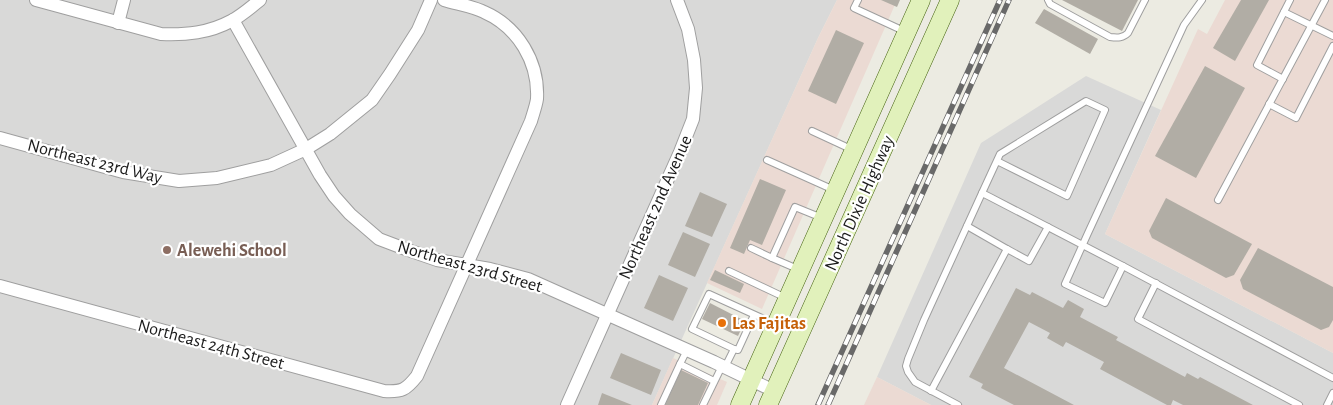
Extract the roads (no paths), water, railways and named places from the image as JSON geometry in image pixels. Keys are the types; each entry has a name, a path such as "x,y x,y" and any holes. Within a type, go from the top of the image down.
{"main road":[{"name":"North Dixie Highway","path":"740,405 920,0"},
{"name":"North Dixie Highway","path":"771,398 950,0"},
{"path":"887,76 910,87"}],"street":[{"path":"36,0 161,34 174,35 201,32 214,28 232,20 260,0"},
{"path":"118,22 124,0"},
{"name":"Northeast 23rd Way","path":"0,138 123,172 179,181 217,178 271,165 306,149 330,134 372,100 418,30 431,0"},
{"path":"444,0 484,12 505,24 524,46 532,63 536,80 537,100 531,121 467,265"},
{"name":"Northeast 2nd Avenue","path":"567,405 694,119 696,88 694,60 688,29 677,0"},
{"name":"Northeast 23rd Street","path":"232,20 320,176 350,214 379,238 437,260 503,271 528,279 751,380 771,398"},
{"name":"Northeast 24th Street","path":"0,286 384,392 397,392 409,386 417,376 467,265"}],"lane":[{"path":"858,0 854,8 906,32"},
{"path":"1048,0 1050,4 1110,37 1118,38 1128,33 1145,0"},
{"path":"1124,266 1105,303 1065,284 1184,25 1202,0"},
{"path":"1283,79 1257,65 1290,0"},
{"path":"1218,200 1325,0"},
{"path":"1284,12 1333,36"},
{"path":"1269,104 1296,118 1333,46"},
{"path":"958,405 915,382 906,366 1000,154 1086,101 1105,110 1067,196 997,161"},
{"path":"812,131 853,150"},
{"path":"767,160 835,190"},
{"path":"982,193 1124,266 1333,378"},
{"path":"772,258 795,207 823,218"},
{"path":"967,226 1029,261 1048,227"},
{"path":"751,248 800,270"},
{"path":"931,391 1007,249"},
{"path":"729,271 787,299"},
{"path":"1156,283 1138,318 1299,405"},
{"path":"754,315 738,350 692,329 709,294 776,325"},
{"path":"703,405 714,381 734,349"},
{"path":"661,405 686,350"},
{"path":"680,364 714,381"},
{"path":"1327,405 1333,393"}],"railway":[{"path":"818,405 1000,0"},
{"path":"828,405 1009,0"}],"place":[{"name":"Alewehi School","path":"167,250"},
{"name":"Las Fajitas","path":"722,323"}]}
